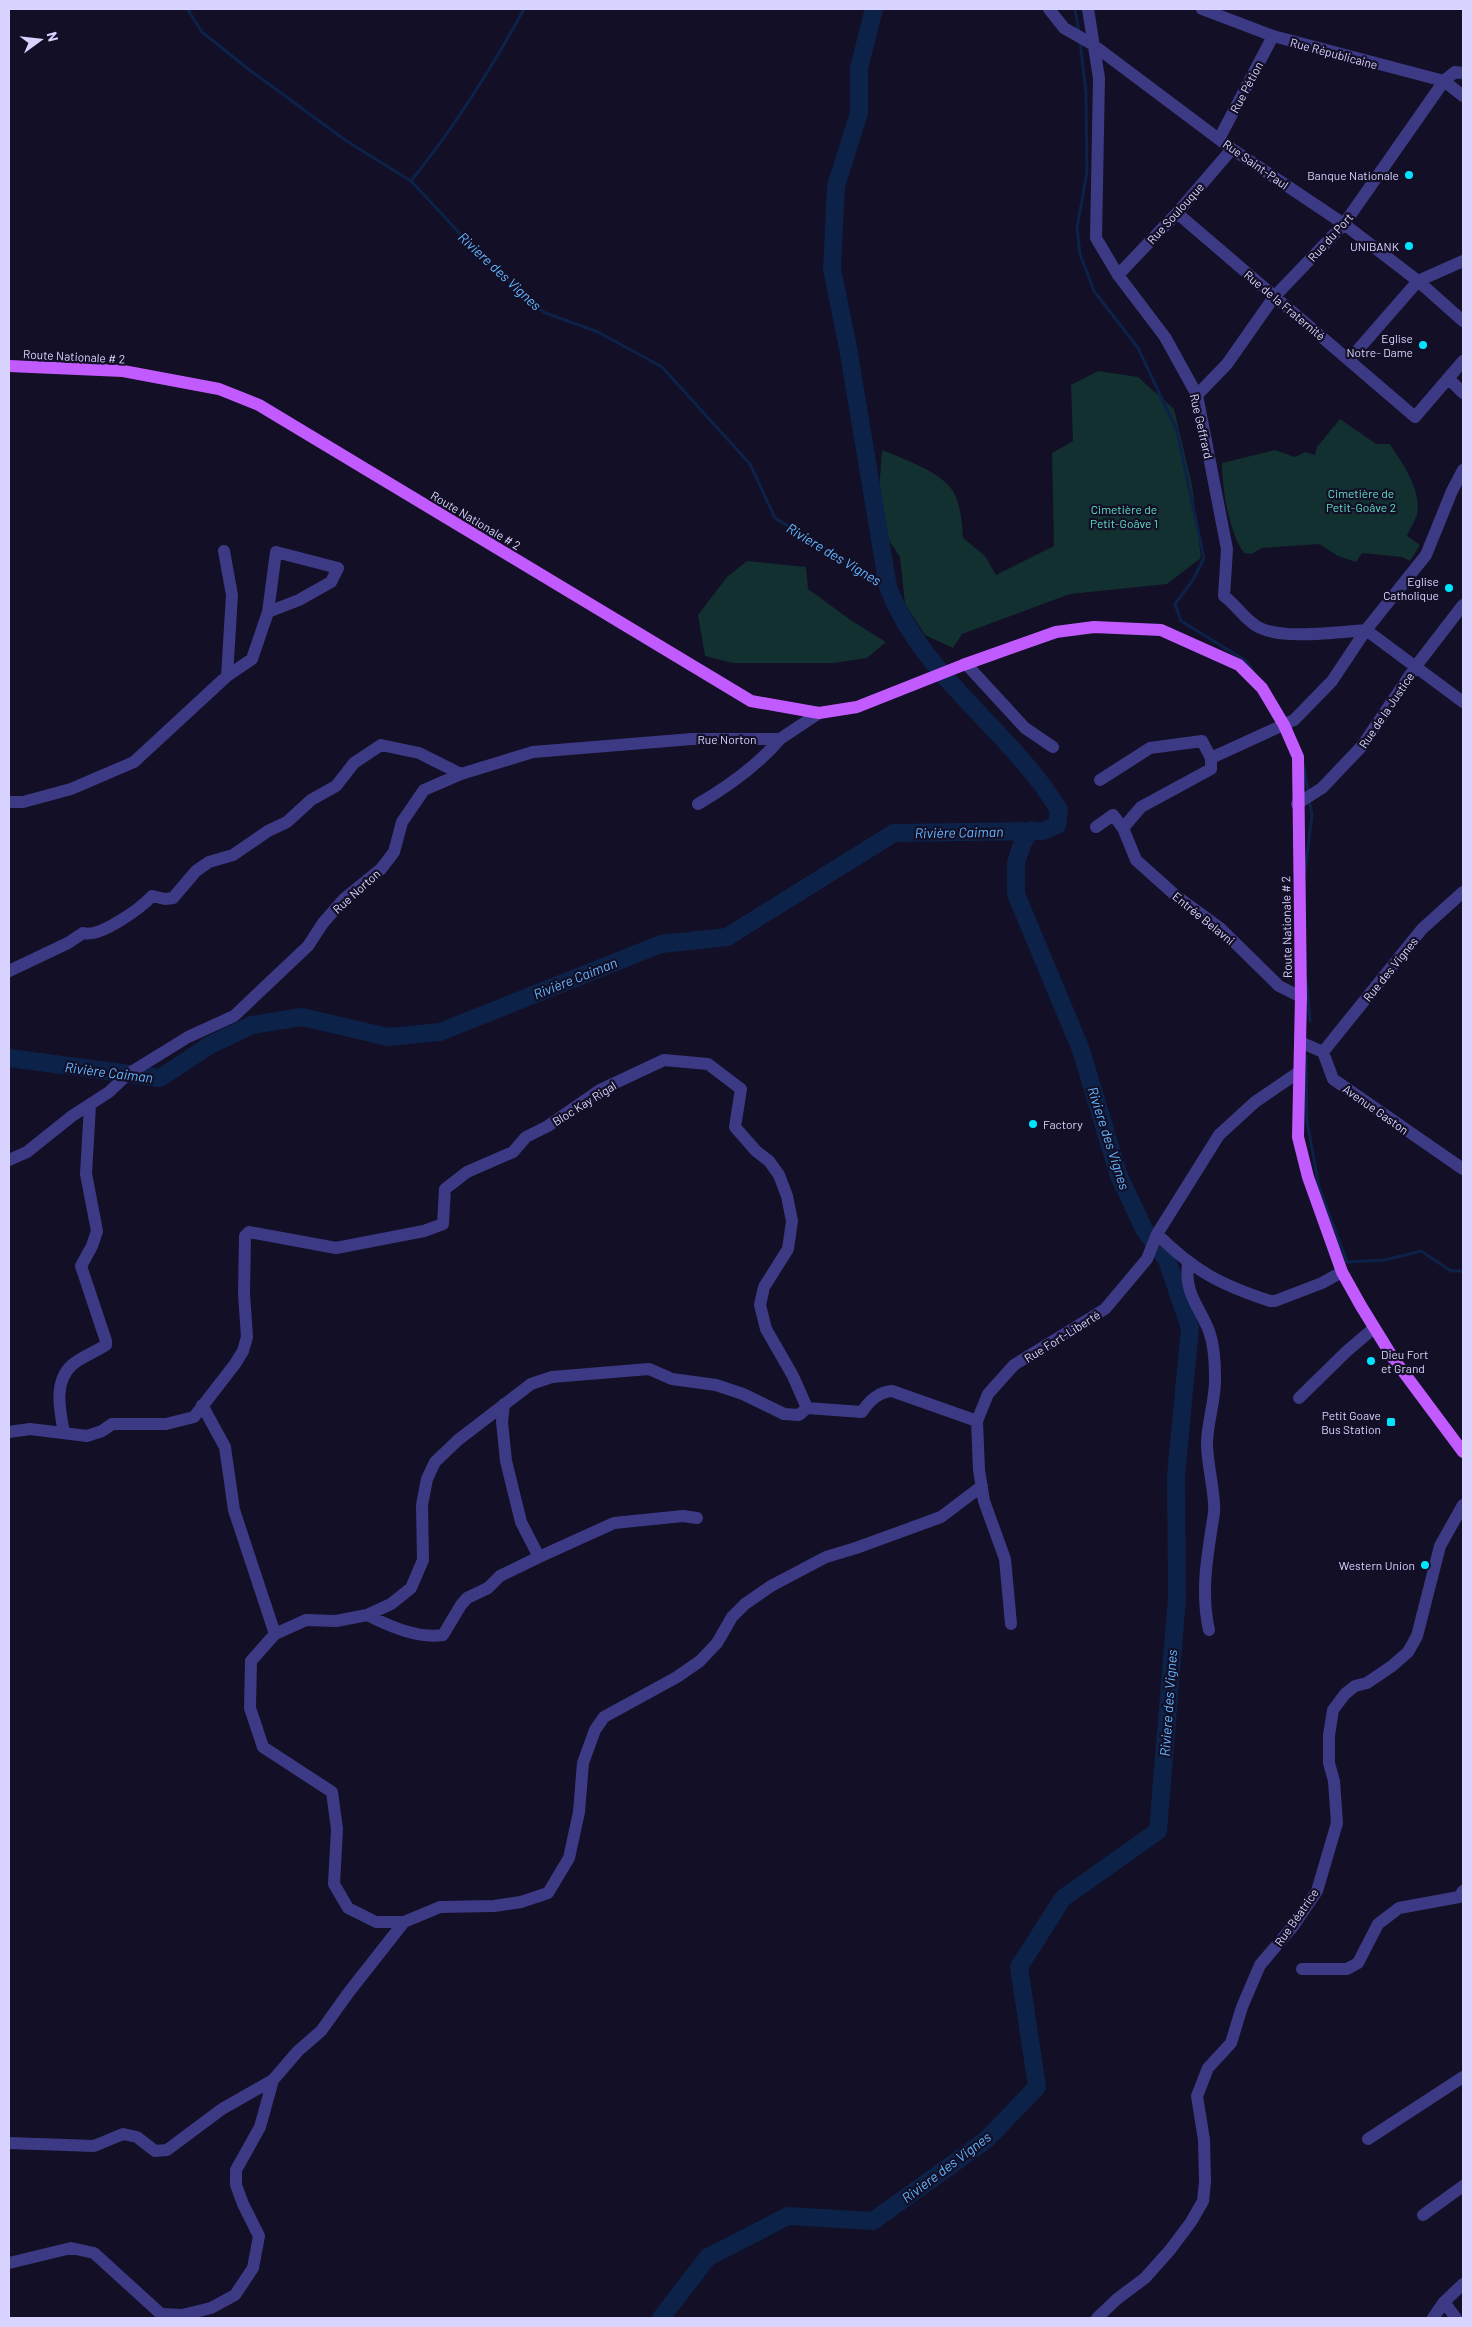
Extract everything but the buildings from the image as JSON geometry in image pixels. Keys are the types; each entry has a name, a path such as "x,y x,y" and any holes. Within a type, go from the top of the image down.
{"main road":[{"name":"Route Nationale # 2","path":"9,366 123,371 219,389 259,405 751,702 819,713 857,707 915,683 1056,632 1094,627 1161,630 1239,665 1262,688 1289,722 1298,757 1297,804 1301,997 1298,1137 1322,1220 1342,1272 1393,1358 1463,1452"}],"street":[{"name":"Rue Saint-Paul","path":"1049,9 1064,28 1092,44 1232,149 1344,224 1418,281 1463,321"},
{"name":"Rue Geffrard","path":"1088,9 1092,44 1099,78 1096,238 1118,275 1166,337 1197,395 1227,549 1224,596 1256,627 1278,632 1308,634 1366,630"},
{"name":"Rue Républicaine","path":"1202,9 1274,36 1444,81 1463,96"},
{"name":"Rue Pétion","path":"1219,139 1274,36"},
{"name":"Rue du Port","path":"1197,395 1227,364 1274,297 1344,224 1444,81 1459,72"},
{"name":"Rue Soulouque","path":"1118,275 1232,149"},
{"name":"Rue de la Fraternité","path":"1177,212 1415,417 1449,379"},
{"path":"1349,360 1418,281 1463,262"},
{"path":"1463,361 1449,379 1463,393"},
{"path":"1211,758 1289,722 1332,681 1366,630 1426,554 1452,491 1463,470"},
{"path":"224,551 232,595 227,676"},
{"path":"9,802 23,802 71,789 134,762 227,676 252,659 268,612 276,552 338,568 331,582 299,600 268,612"},
{"name":"Rue de la Justice","path":"1297,804 1322,788 1362,746 1416,666 1463,604"},
{"path":"1366,630 1463,702"},
{"path":"965,665 1025,728 1053,747"},
{"path":"698,804 742,776 767,755 780,739 819,713"},
{"name":"Rue Norton","path":"9,1160 27,1152 72,1116 109,1092 128,1074 180,1041 234,1016 308,946 323,923 344,900 381,869 394,852 402,822 424,790 461,774 533,752 692,739 780,739"},
{"path":"1096,827 1113,814 1123,828 1141,807 1211,769 1211,758 1202,741 1150,748 1100,780"},
{"path":"9,971 68,943 84,933 90,935 104,930 152,896 164,899 173,898 196,871 210,862 233,855 287,822 311,800 336,786 354,762 381,745 419,753 461,774"},
{"name":"Entrée Belavni","path":"1123,828 1136,860 1175,895 1220,928 1279,986 1301,997"},
{"name":"Rue des Vignes","path":"1323,1052 1422,929 1463,892"},
{"path":"1300,1042 1323,1052"},
{"name":"Avenue Gaston","path":"1323,1052 1333,1079 1463,1169"},
{"name":"Bloc Kay Rigal","path":"202,1405 243,1352 247,1337 244,1294 246,1236 248,1232 253,1231 293,1241 336,1248 364,1244 443,1224 445,1190 467,1172 513,1152 526,1137 548,1126 600,1090 664,1060 708,1064 741,1089 735,1127 756,1151 769,1160 779,1175 792,1221 788,1249 764,1287 760,1305 766,1329 807,1408"},
{"name":"Rue Fort-Liberté","path":"1011,1624 1005,1559 984,1501 982,1486 977,1421 988,1394 1014,1365 1105,1309 1147,1259 1157,1234 1219,1135 1255,1102 1298,1072"},
{"path":"64,1433 59,1411 59,1391 63,1377 71,1366 106,1345 81,1266 92,1246 97,1231 86,1174 90,1105"},
{"path":"1157,1234 1188,1264 1232,1288 1270,1301 1275,1301 1314,1286 1342,1272"},
{"path":"1188,1264 1186,1280 1210,1333 1215,1370 1215,1396 1207,1441 1207,1464 1214,1510 1204,1592 1205,1612 1209,1630"},
{"path":"1300,1398 1347,1351 1374,1328"},
{"path":"977,1421 892,1391 883,1392 867,1403 862,1412 807,1408 799,1414 784,1414 725,1388 672,1379 649,1369 552,1377 531,1384 458,1440 435,1462 427,1479 422,1505 423,1560 411,1588 391,1604 367,1615 336,1621 306,1620 276,1634 251,1661 250,1708 263,1746 332,1792 337,1829 334,1884 348,1908 376,1922 404,1922 440,1906 494,1906 522,1902 548,1893 569,1858 578,1812 583,1763 595,1730 604,1717 677,1677 700,1661 717,1643 732,1617 745,1604 771,1586 826,1557 940,1517 982,1486"},
{"path":"504,1404 502,1422 506,1462 521,1522 539,1557"},
{"path":"9,1432 30,1429 87,1436 102,1431 112,1424 181,1422 194,1417 202,1405 225,1447 234,1510 276,1634"},
{"name":"Rue Béatrice","path":"1097,2318 1117,2299 1145,2278 1170,2250 1191,2222 1202,2201 1205,2182 1204,2140 1197,2096 1208,2068 1231,2043 1242,2007 1260,1965 1294,1925 1317,1891 1337,1823 1334,1781 1329,1763 1329,1735 1333,1710 1345,1694 1392,1666 1408,1652 1418,1636 1440,1546 1463,1505"},
{"path":"367,1615 388,1626 436,1636 443,1635 467,1598 488,1588 500,1576 539,1557 614,1523 683,1516 697,1518"},
{"path":"1302,1969 1347,1969 1358,1963 1378,1924 1399,1908 1459,1897 1463,1891"},
{"path":"9,2143 94,2146 123,2134 136,2137 155,2151 167,2150 222,2109 273,2080 298,2051 321,2031 404,1922"},
{"path":"1368,2139 1463,2077"},
{"path":"9,2263 71,2248 94,2252 161,2314 182,2316 211,2308 235,2295 253,2268 259,2236 236,2185 236,2170 260,2127 273,2080"},
{"path":"1422,2215 1463,2186"},
{"path":"1433,2318 1444,2302 1463,2284"},
{"path":"1444,2302 1456,2318"}],"green space":[{"name":"Cimetière de Petit-Goâve 1","path":"1098,371 1138,377 1174,409 1192,485 1201,558 1167,584 1070,594 962,634 953,648 925,635 905,604 900,557 877,522 882,450 922,467 949,485 958,504 963,538 985,556 996,575 1054,546 1052,453 1073,441 1071,385"},
{"name":"Cimetière de Petit-Goâve 2","path":"1340,419 1376,444 1390,444 1410,477 1417,496 1418,505 1416,517 1407,536 1420,545 1410,561 1402,557 1362,553 1356,562 1338,556 1319,544 1262,548 1251,554 1244,553 1234,534 1227,510 1222,463 1275,450 1295,457 1305,452 1315,455 1317,447"},
{"path":"747,561 806,567 808,589 852,621 886,642 867,658 834,663 733,663 705,656 698,615 727,577"}],"waterway":[{"path":"191,9 188,10 202,32 247,68 345,140 411,181"},
{"name":"Riviere des Vignes","path":"524,9 472,97 411,181 481,256 543,312 598,332 662,367 750,464 775,518 888,587"},
{"name":"Rivière Caiman","path":"9,1058 160,1078 210,1045 252,1025 302,1017 388,1037 440,1032 661,944 727,937 894,833 1043,831 1057,825 1059,810 1039,781 923,649 903,619 888,587 848,348 832,269 836,186 859,113 859,68 874,9"},
{"path":"1075,9 1079,32"},
{"path":"1080,41 1086,93 1087,172 1077,228 1080,254 1094,291 1138,348 1177,431 1204,558 1193,580 1175,604 1181,621 1246,661 1253,671"},
{"path":"1304,766 1308,792"},
{"path":"1305,871 1312,815 1309,800"},
{"name":"Riviere des Vignes","path":"661,2318 708,2257 788,2216 873,2221 986,2140 1037,2087 1019,1967 1063,1898 1158,1831 1177,1598 1176,1476 1190,1328 1167,1260 1144,1229 1119,1176 1081,1050 1016,894 1016,862 1023,842 1031,830"},
{"path":"1307,984 1310,1021"},
{"path":"1306,1056 1307,1121 1319,1187 1347,1262 1385,1260 1421,1251 1451,1271 1463,1271"}],"place":[{"name":"Banque Nationale","path":"1409,175"},
{"name":"UNIBANK","path":"1409,246"},
{"name":"Eglise Notre- Dame","path":"1423,345"},
{"name":"Eglise Catholique","path":"1449,588"},
{"name":"Factory","path":"1033,1124"},
{"name":"Dieu Fort et Grand","path":"1371,1361"},
{"name":"Petit Goave Bus Station","path":"1391,1422"},
{"name":"Western Union","path":"1425,1565"}]}
